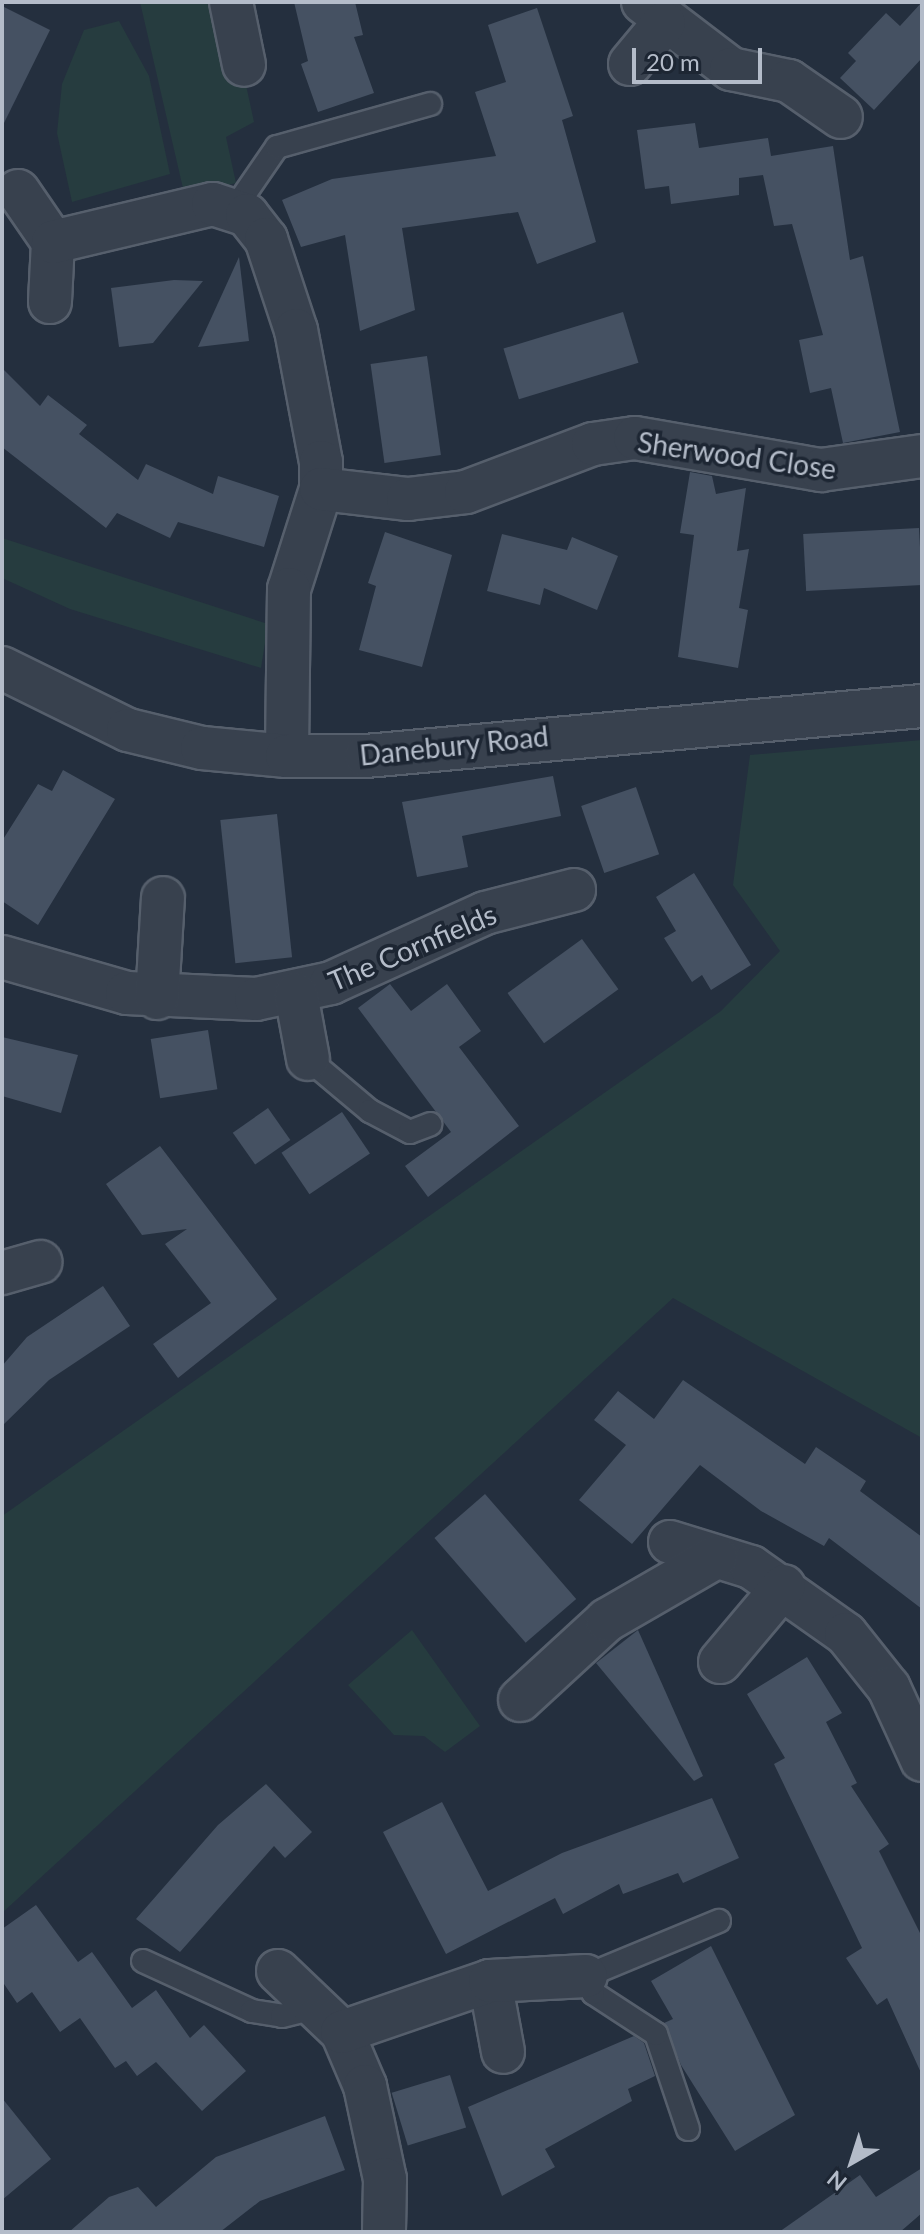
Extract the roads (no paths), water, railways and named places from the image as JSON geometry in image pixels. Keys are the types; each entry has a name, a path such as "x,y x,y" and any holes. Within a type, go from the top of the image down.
{"street":[{"path":"231,2 244,65"},
{"path":"630,64 654,12 731,69 789,81 841,117"},
{"path":"18,191 53,242 50,302"},
{"path":"53,242 213,204 235,208 266,239 287,295 320,436 321,489 289,589 287,756"},
{"name":"Sherwood Close","path":"321,489 408,499 466,492 593,444 635,438 821,470 922,456"},
{"name":"Danebury Road","path":"2,668 128,730 202,748 287,756 366,756 922,706"},
{"name":"The Cornfields","path":"2,957 157,998 296,994 485,913 574,890"},
{"path":"157,998 163,898"},
{"name":"The Cornfields","path":"296,994 308,1059"},
{"path":"670,1542 716,1557 784,1586 855,1645 889,1688 922,1760"},
{"path":"520,1700 607,1620 716,1557"},
{"path":"720,1662 784,1586"},
{"path":"278,1971 331,2019 379,2134 384,2232"},
{"path":"331,2019 490,1981 586,1976"},
{"path":"490,1981 503,2052"}],"lane":[{"path":"235,208 277,147 430,104"},
{"path":"308,1059 370,1111 410,1132 431,1124"},
{"path":"688,2129 656,2034 593,1993 586,1976 719,1921"},
{"path":"143,1961 252,2011 331,2019"}]}
